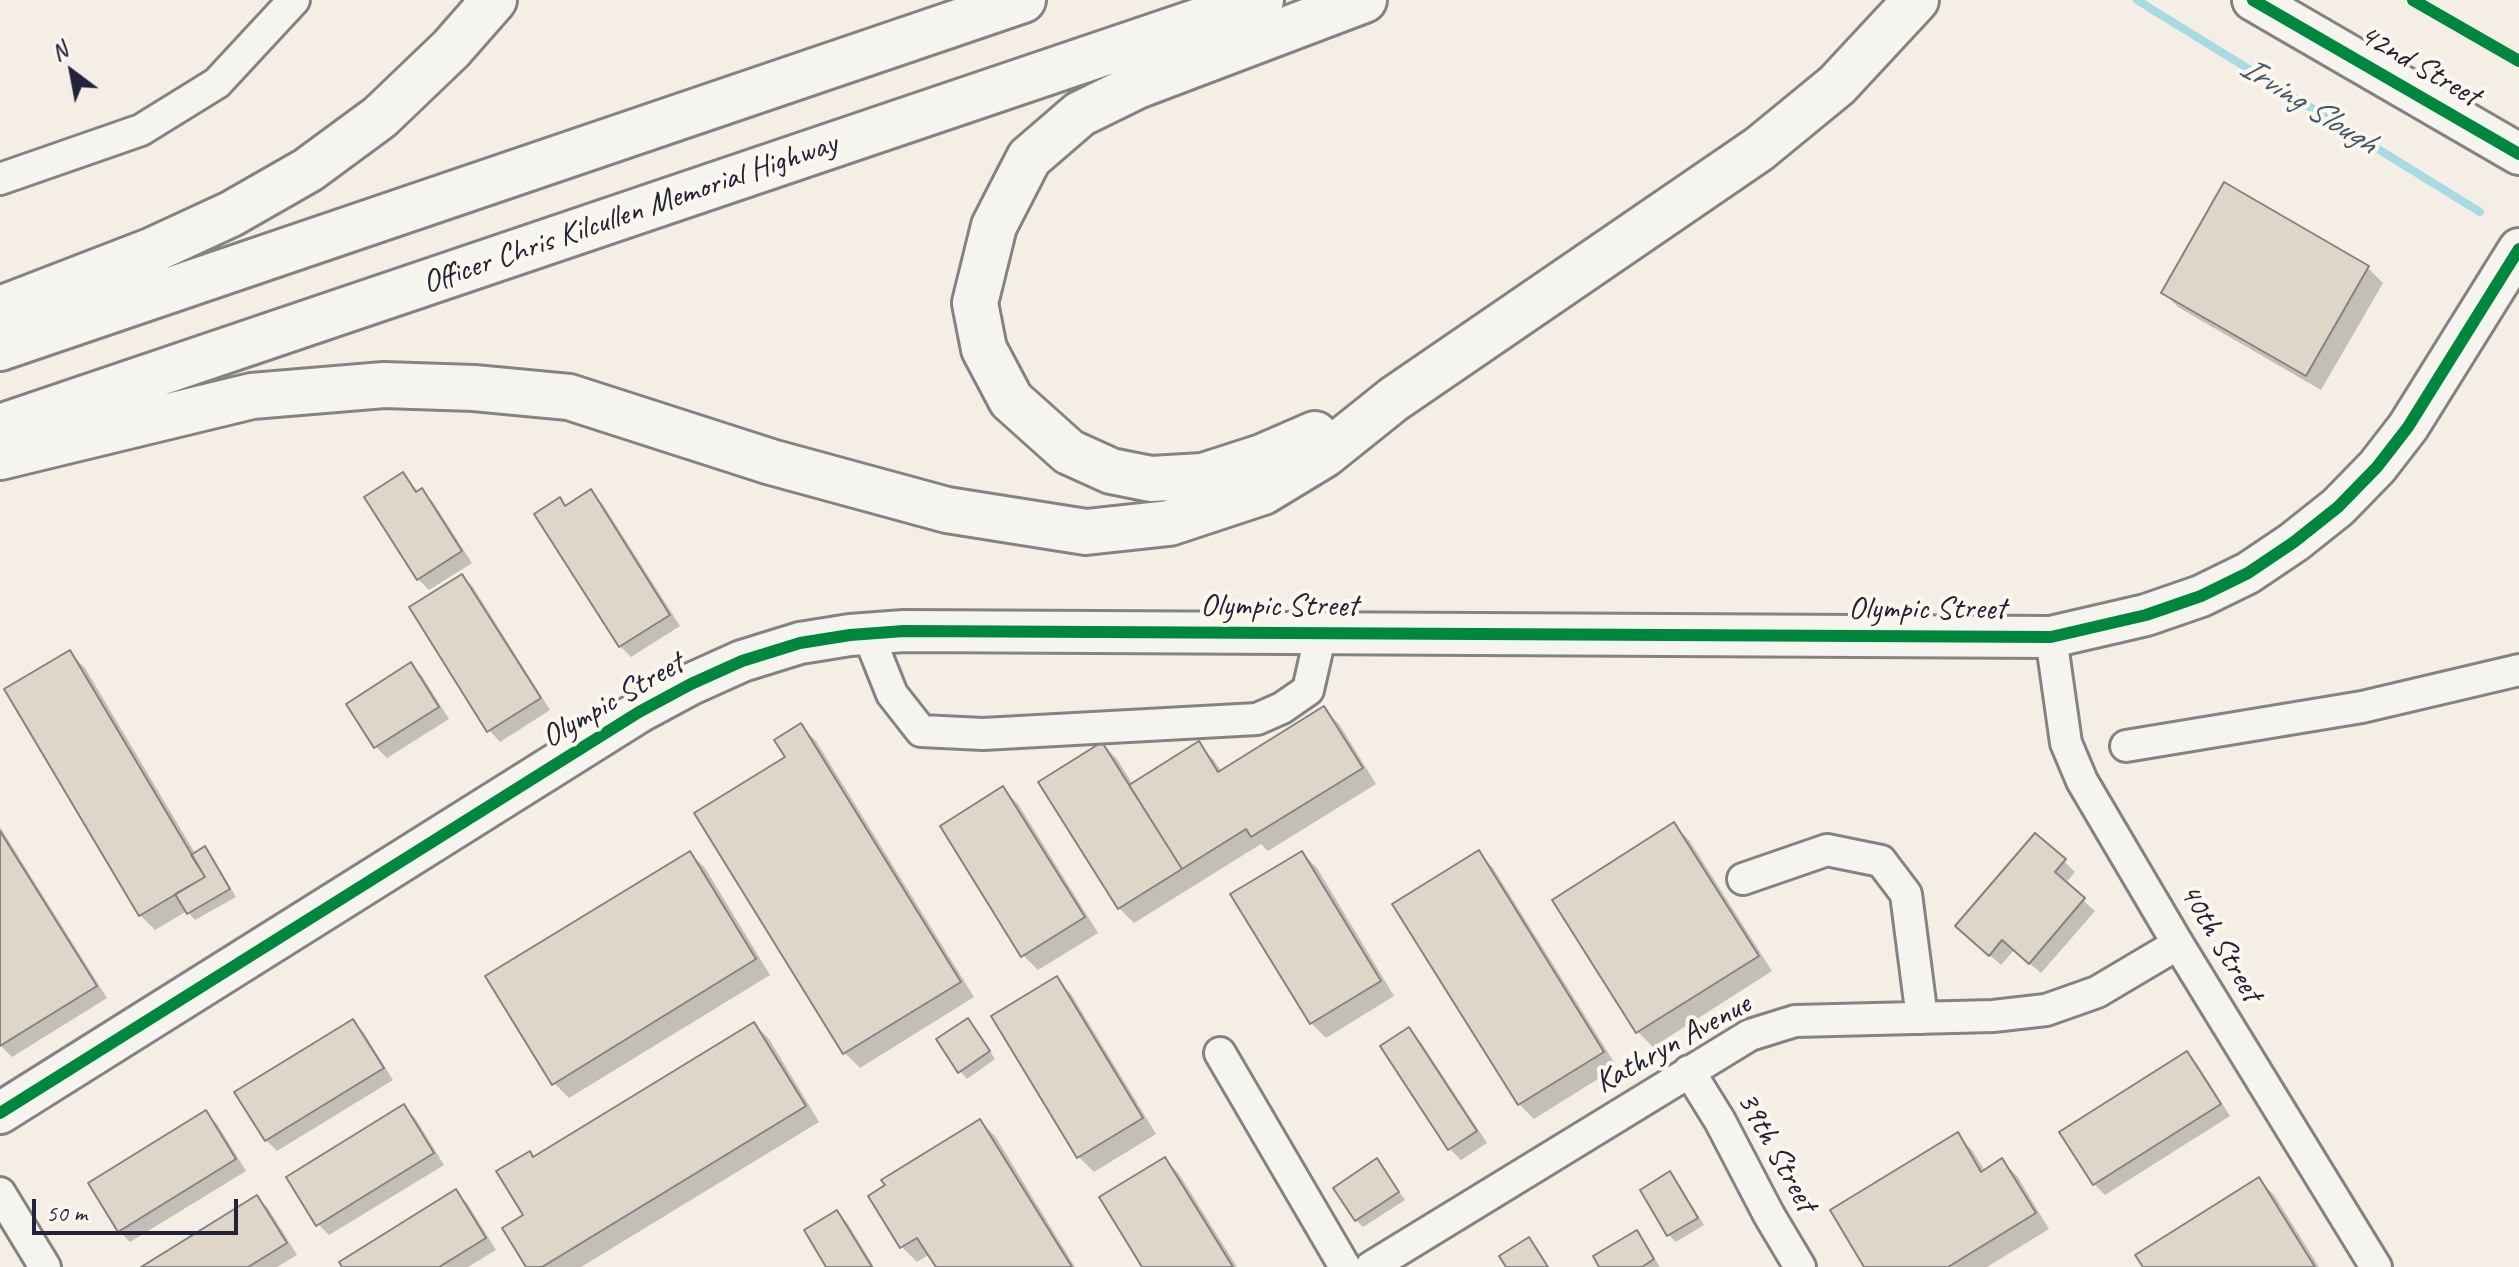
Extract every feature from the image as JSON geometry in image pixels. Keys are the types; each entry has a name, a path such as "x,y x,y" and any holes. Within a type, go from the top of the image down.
{"highway":[{"path":"0,309 153,250 231,214 308,170 380,117 451,49 494,0"},
{"path":"0,348 1023,0"},
{"name":"Officer Chris Kilcullen Memorial Highway","path":"0,427 1261,0"},
{"path":"1364,0 1137,86 1080,114 1029,158 994,226 975,303 984,349 1011,400 1069,452 1111,471 1151,479 1203,476 1262,457 1394,399"},
{"path":"0,457 252,396 384,385 474,388 569,397 771,462 947,510 1086,532 1169,523 1263,492 1324,455 1394,399 1759,149 1837,85 1916,0"}],"main road":[{"name":"42nd Street","path":"2253,0 2519,154"},
{"name":"Olympic Street","path":"0,1113 639,712 742,661 800,643 904,631 2051,637 2146,615 2201,596 2248,573 2338,507 2377,467 2408,427 2519,249"}],"street":[{"path":"0,179 141,130 217,83 294,0"},
{"path":"868,634 892,694 921,731 983,734 1257,719 1282,708 1308,690 1321,633"},
{"name":"40th Street","path":"2051,637 2066,743 2082,781 2376,1267"},
{"path":"2126,746 2362,707 2519,670"},
{"path":"1743,879 1827,850 1881,861 1906,894 1922,1018"},
{"name":"Kathryn Avenue","path":"1371,1267 1750,1035 1795,1021 1993,1016 2046,1010 2097,992 2178,944"},
{"path":"1220,1053 1345,1267"},
{"name":"39th Street","path":"1689,1071 1800,1267"},
{"path":"0,1193 45,1267"}],"building":[{"path":"2224,182 2369,266 2306,376 2161,293"},
{"path":"403,472 416,492 422,488 462,551 417,580 364,497"},
{"path":"591,489 670,615 619,647 534,514 560,497 565,506"},
{"path":"462,574 541,698 487,732 409,607"},
{"path":"70,650 205,877 139,916 4,689"},
{"path":"411,662 439,707 374,748 346,704"},
{"path":"1324,706 1363,768 1251,837 1246,829 1182,869 1129,785 1199,741 1218,772"},
{"path":"801,723 961,982 843,1054 694,813 785,757 774,740"},
{"path":"1102,742 1182,869 1118,909 1038,782"},
{"path":"1003,786 1085,917 1021,957 940,826"},
{"path":"1674,822 1759,956 1636,1033 1552,900"},
{"path":"0,831 97,986 0,1046"},
{"path":"2035,833 2066,859 2055,872 2085,898 2029,964 2002,940 1989,956 1955,926"},
{"path":"205,846 230,889 187,914 175,894 205,877 191,855"},
{"path":"1479,850 1604,1052 1518,1105 1392,904"},
{"path":"690,851 756,959 552,1085 485,976"},
{"path":"1302,851 1381,981 1310,1024 1230,894"},
{"path":"1057,976 1143,1118 1077,1158 991,1016"},
{"path":"968,1018 990,1051 958,1073 936,1039"},
{"path":"353,1019 384,1068 265,1141 234,1092"},
{"path":"754,1022 806,1106 542,1267 526,1267 502,1228 523,1215 496,1171 530,1151 533,1157"},
{"path":"1409,1027 1477,1131 1448,1150 1380,1046"},
{"path":"2187,1051 2221,1104 2093,1185 2059,1132"},
{"path":"404,1104 434,1153 316,1226 286,1177"},
{"path":"206,1110 236,1159 118,1232 88,1183"},
{"path":"980,1119 1072,1267 936,1267 917,1238 900,1248 868,1196 885,1185 881,1180"},
{"path":"1958,1132 1981,1172 2002,1158 2036,1213 1948,1267 1864,1267 1830,1210"},
{"path":"1165,1157 1233,1267 1142,1267 1099,1197"},
{"path":"1377,1158 1399,1192 1355,1221 1333,1188"},
{"path":"1670,1171 1698,1218 1667,1236 1640,1190"},
{"path":"2259,1177 2315,1267 2143,1267 2135,1255"},
{"path":"456,1189 486,1238 439,1267 342,1267 339,1262"},
{"path":"257,1195 287,1243 248,1267 141,1267"},
{"path":"837,1210 872,1267 826,1267 804,1230"},
{"path":"1637,1230 1654,1259 1642,1267 1599,1267 1593,1256"},
{"path":"1529,1237 1548,1267 1506,1267 1499,1256"}],"waterway":[{"name":"Irving Slough","path":"2137,0 2480,212"}],"cycle path":[{"path":"2253,0 2519,154"},
{"path":"2413,0 2519,61"},
{"path":"0,1113 639,712 742,661 800,643 904,631 2051,637 2146,615 2201,596 2248,573 2338,507 2377,467 2408,427 2519,249"}]}
